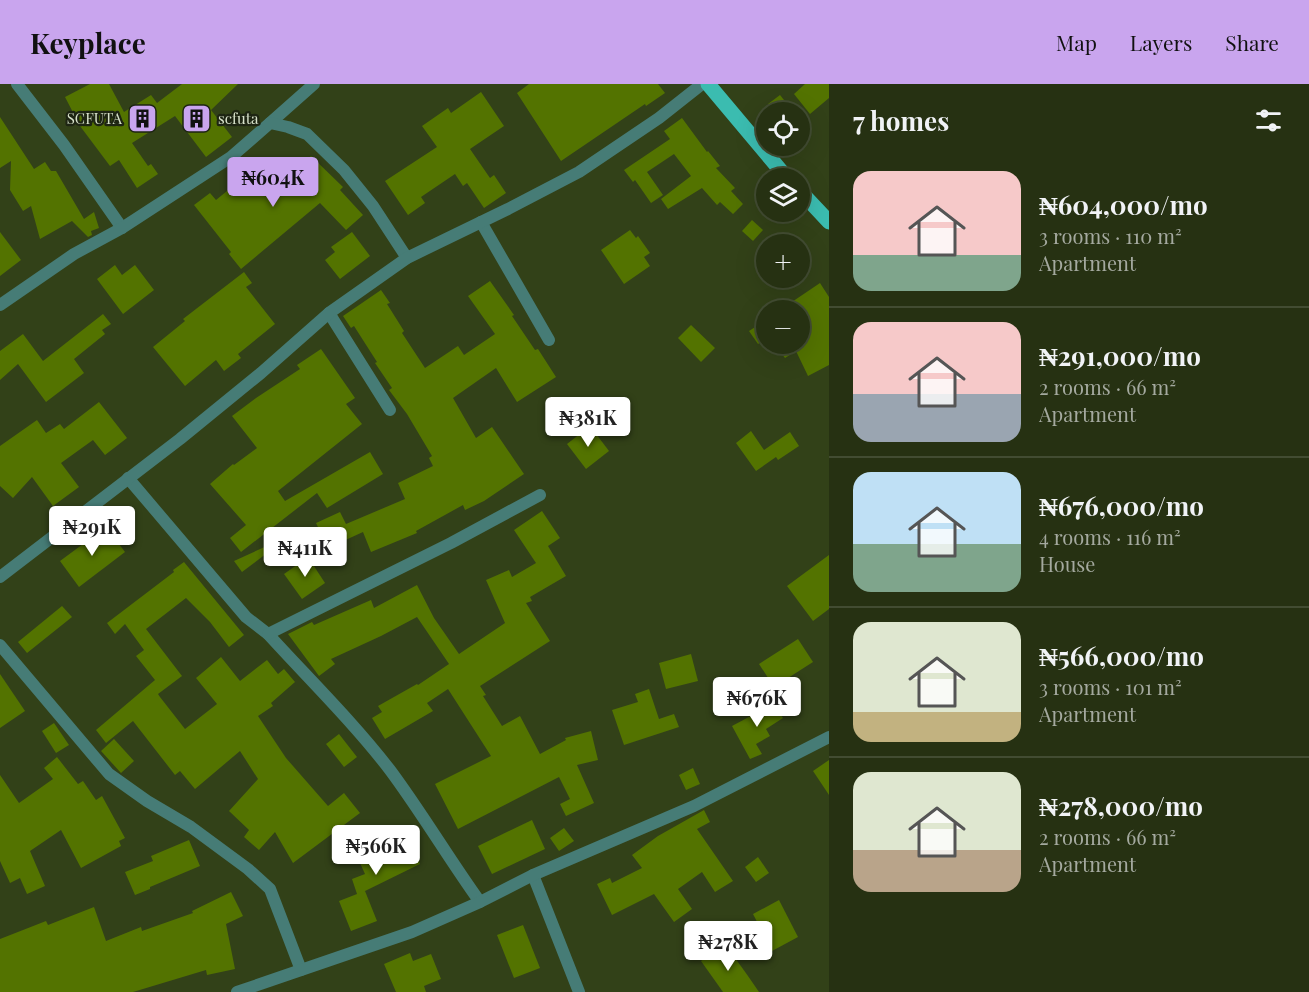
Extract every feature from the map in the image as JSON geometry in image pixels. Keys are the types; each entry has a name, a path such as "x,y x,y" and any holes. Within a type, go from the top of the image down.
{"main road":[{"path":"708,84 779,168"},
{"path":"810,202 829,222"}],"street":[{"path":"17,84 122,228"},
{"path":"0,305 74,254 122,228 231,157 314,84"},
{"path":"0,577 180,439 261,373 329,313 407,258 579,172 659,118 702,84"},
{"path":"270,123 307,134 322,148 344,170 373,206 407,258"},
{"path":"481,222 549,340"},
{"path":"329,313 390,410"},
{"path":"128,478 246,617 268,634 389,769 432,828 455,867 480,902"},
{"path":"268,634 441,548 540,495"},
{"path":"0,645 110,774 147,801 191,827 248,869 270,889 301,970"},
{"path":"237,992 412,932 480,902 533,875 694,806 829,737"},
{"path":"533,875 579,992"}],"building":[{"path":"90,84 109,84 124,112 151,95 157,103 182,84 238,84 211,110 232,137 206,157 175,116 132,143 148,166 151,164 158,174 137,188 119,160 110,166 80,126 65,97"},
{"path":"529,84 658,84 665,93 561,161 517,93"},
{"path":"805,84 829,84 829,98 810,114 810,102 800,102 794,94"},
{"path":"481,92 504,126 470,149 490,178 494,175 506,193 484,208 467,183 463,186 455,174 421,197 425,203 408,215 385,181 437,147 422,126 448,108 451,113"},
{"path":"780,95 786,102 771,102"},
{"path":"0,117 34,169 45,162 51,171 56,171 84,219 94,212 99,228 91,231 92,235 88,237 72,221 40,239 31,206 23,211 10,190 11,161 0,168"},
{"path":"682,118 720,166 716,168 735,188 731,191 743,204 733,214 720,202 717,205 702,188 668,209 661,199 691,176 674,154 647,172 663,195 651,203 635,180 633,182 624,170 670,139 664,131"},
{"path":"311,156 343,187 340,190 363,215 346,230 320,203 241,269 229,254 231,252 194,205 210,193 216,200 260,164 280,188"},
{"path":"752,220 763,230 756,234 753,241 742,231"},
{"path":"630,230 636,238 638,236 650,253 644,257 650,266 624,284 601,250"},
{"path":"0,232 21,260 0,276"},
{"path":"352,232 370,256 340,279 325,260 335,252 331,247"},
{"path":"115,265 122,275 135,265 154,290 123,314 97,279"},
{"path":"244,272 252,283 246,287 275,324 238,354 241,358 224,371 216,360 185,386 153,347 185,321 183,319"},
{"path":"490,281 535,350 538,349 556,377 517,402 496,368 453,398 476,438 492,427 524,474 484,501 465,510 463,505 416,531 417,533 371,552 363,532 328,548 316,523 340,512 346,524 405,499 398,483 433,466 429,458 432,456 407,414 389,390 392,388 375,363 377,362 354,326 351,328 343,316 381,290 404,331 402,333 425,368 458,346 464,355 495,334 468,296"},
{"path":"820,283 829,297 829,365 808,376 797,354 810,354 810,300 795,300"},
{"path":"103,314 111,324 102,330 105,334 74,359 84,373 46,402 18,364 0,380 0,351 23,334 43,361"},
{"path":"691,325 715,348 701,362 678,338"},
{"path":"756,326 756,341 749,331"},
{"path":"321,349 355,398 346,404 362,424 278,491 285,501 370,452 383,474 327,508 317,493 241,552 230,538 246,525 210,484 233,464 257,448 232,416 300,369 297,365"},
{"path":"99,402 127,438 105,455 93,440 61,463 79,487 53,506 32,477 13,498 0,486 0,446 37,420 46,433 60,424 64,429"},
{"path":"590,426 609,451 586,469 567,444"},
{"path":"751,431 764,450 790,432 799,446 778,460 776,457 756,471 736,443"},
{"path":"542,511 560,538 548,546 566,576 530,597 532,601 526,603 550,641 480,686 486,695 483,696 502,726 520,716 540,754 566,740 565,738 591,731 598,760 577,765 594,803 566,816 560,804 570,799 559,777 458,829 435,784 491,756 448,689 427,703 433,711 385,739 372,718 382,712 378,706 418,685 449,664 417,617 331,659 335,664 319,676 288,634 312,622 314,625 371,600 374,608 417,585 434,618 459,654 505,623 486,580 509,570 512,577 536,563 514,530"},
{"path":"106,527 125,552 79,587 60,561"},
{"path":"269,545 271,550 242,572 234,561"},
{"path":"829,555 829,609 813,621 787,586"},
{"path":"308,557 325,583 302,599 284,574"},
{"path":"184,562 244,635 229,647 210,622 186,598 146,629 182,676 158,694 160,697 185,729 217,704 196,678 221,657 240,681 267,660 278,674 284,669 295,682 271,703 273,706 258,716 286,758 328,806 344,793 360,813 293,863 275,832 259,850 244,837 249,830 229,811 258,779 240,751 195,789 180,771 175,775 133,721 106,743 96,730 155,680 136,656 144,650 125,624 115,634 107,623"},
{"path":"62,606 72,617 27,653 18,642"},
{"path":"798,639 813,662 774,687 759,664"},
{"path":"691,654 698,681 666,689 659,663"},
{"path":"0,674 25,711 0,728"},
{"path":"649,689 659,719 674,714 679,727 624,745 612,710 638,702 635,694"},
{"path":"772,700 783,718 766,729 770,736 756,744 762,754 750,759 732,726 760,711 758,708"},
{"path":"54,723 69,745 56,753 42,731"},
{"path":"339,734 357,757 344,767 326,744"},
{"path":"114,739 134,761 121,773 101,751"},
{"path":"57,757 78,784 83,781 96,800 102,796 125,838 119,841 121,846 81,868 61,830 30,851 45,886 27,894 20,878 10,883 0,861 0,775 19,803 53,779 44,768"},
{"path":"829,760 829,795 813,771"},
{"path":"693,768 700,784 686,790 679,775"},
{"path":"704,810 710,822 697,829 733,881 715,892 702,872 678,889 692,909 674,922 654,894 612,915 597,884 610,878 612,883 642,868 632,855 658,836"},
{"path":"532,820 545,849 492,874 478,846"},
{"path":"564,828 574,841 559,851 550,838"},
{"path":"394,833 402,850 411,846 420,864 365,891 377,921 351,931 339,901 357,894 352,879 365,874 354,850"},
{"path":"189,840 200,866 135,895 125,872 153,861 151,856"},
{"path":"758,857 769,873 756,882 745,867"},
{"path":"231,892 243,916 226,924 235,969 207,975 206,970 133,992 0,992 0,939 46,921 48,925 94,907 106,941 141,927 142,931 193,913 192,911"},
{"path":"779,900 798,937 772,951 753,914"},
{"path":"523,925 540,968 514,978 497,935"},
{"path":"725,944 759,992 723,992 701,961"},
{"path":"410,953 413,961 431,954 441,979 424,986 426,992 396,992 384,964"}],"place":[{"name":"SCFUTA","path":"143,118"},
{"name":"scfuta","path":"197,118"}]}
